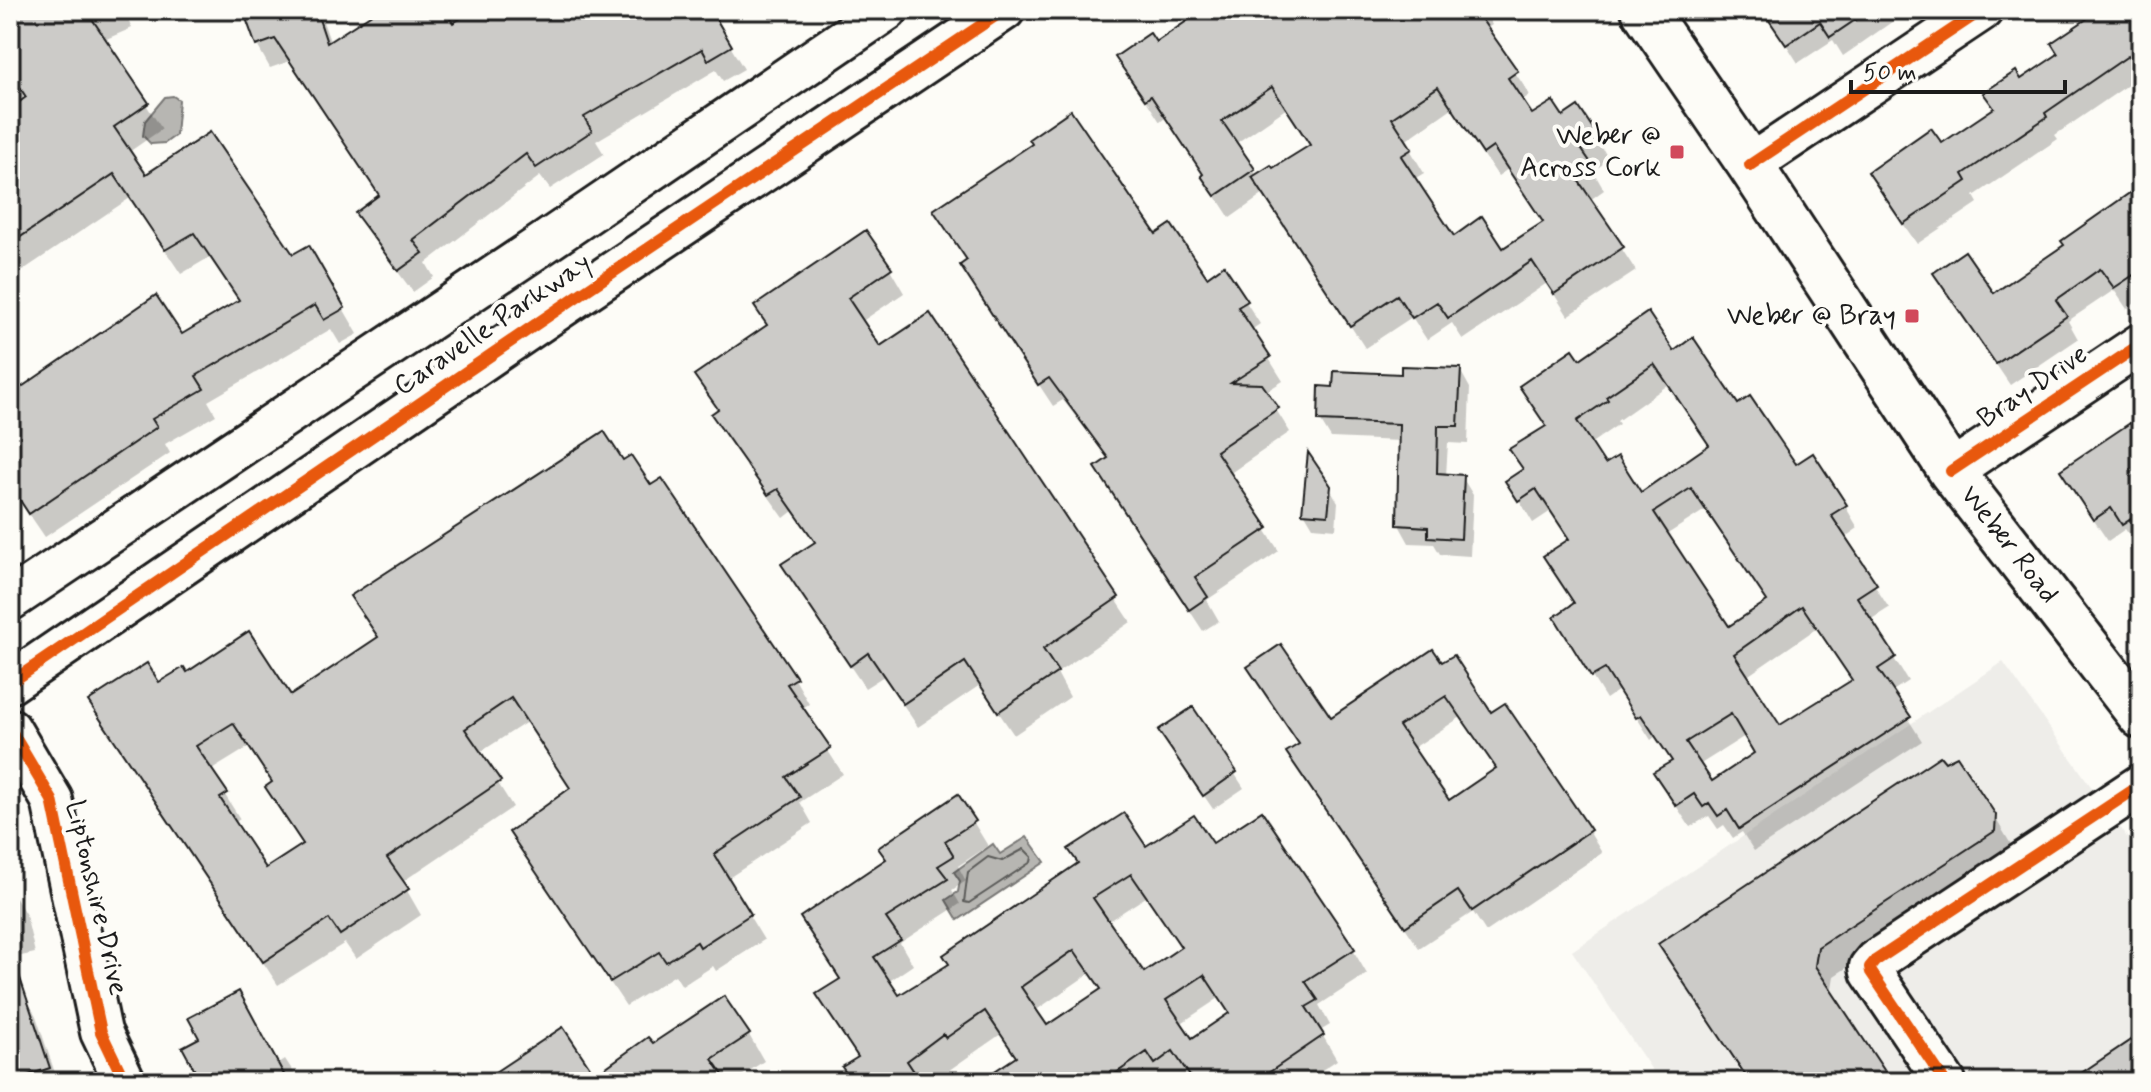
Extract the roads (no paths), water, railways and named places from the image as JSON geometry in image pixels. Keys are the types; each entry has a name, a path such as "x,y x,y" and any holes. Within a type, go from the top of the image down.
{"main road":[{"name":"Weber Road","path":"1644,10 1951,471 2141,716"}],"street":[{"name":"Caravelle Parkway","path":"10,600 887,10"},
{"name":"Caravelle Parkway","path":"10,683 1004,10"},
{"path":"1750,165 1982,10"},
{"name":"Bray Drive","path":"1951,471 2141,344"},
{"name":"Liptonshire Drive","path":"10,729 52,800 101,1032 125,1082"},
{"path":"1945,1082 1870,967 2141,785"}],"water":[{"path":"173,96 179,100 176,135 165,143 151,144 143,136 145,121 165,97"},
{"path":"1027,837 1045,862 958,920 946,900 958,892 960,881 954,872 993,844 1000,854"}],"place":[{"name":"Weber @ Across Cork","path":"1677,152"},
{"name":"Weber @ Bray","path":"1912,316"}]}
